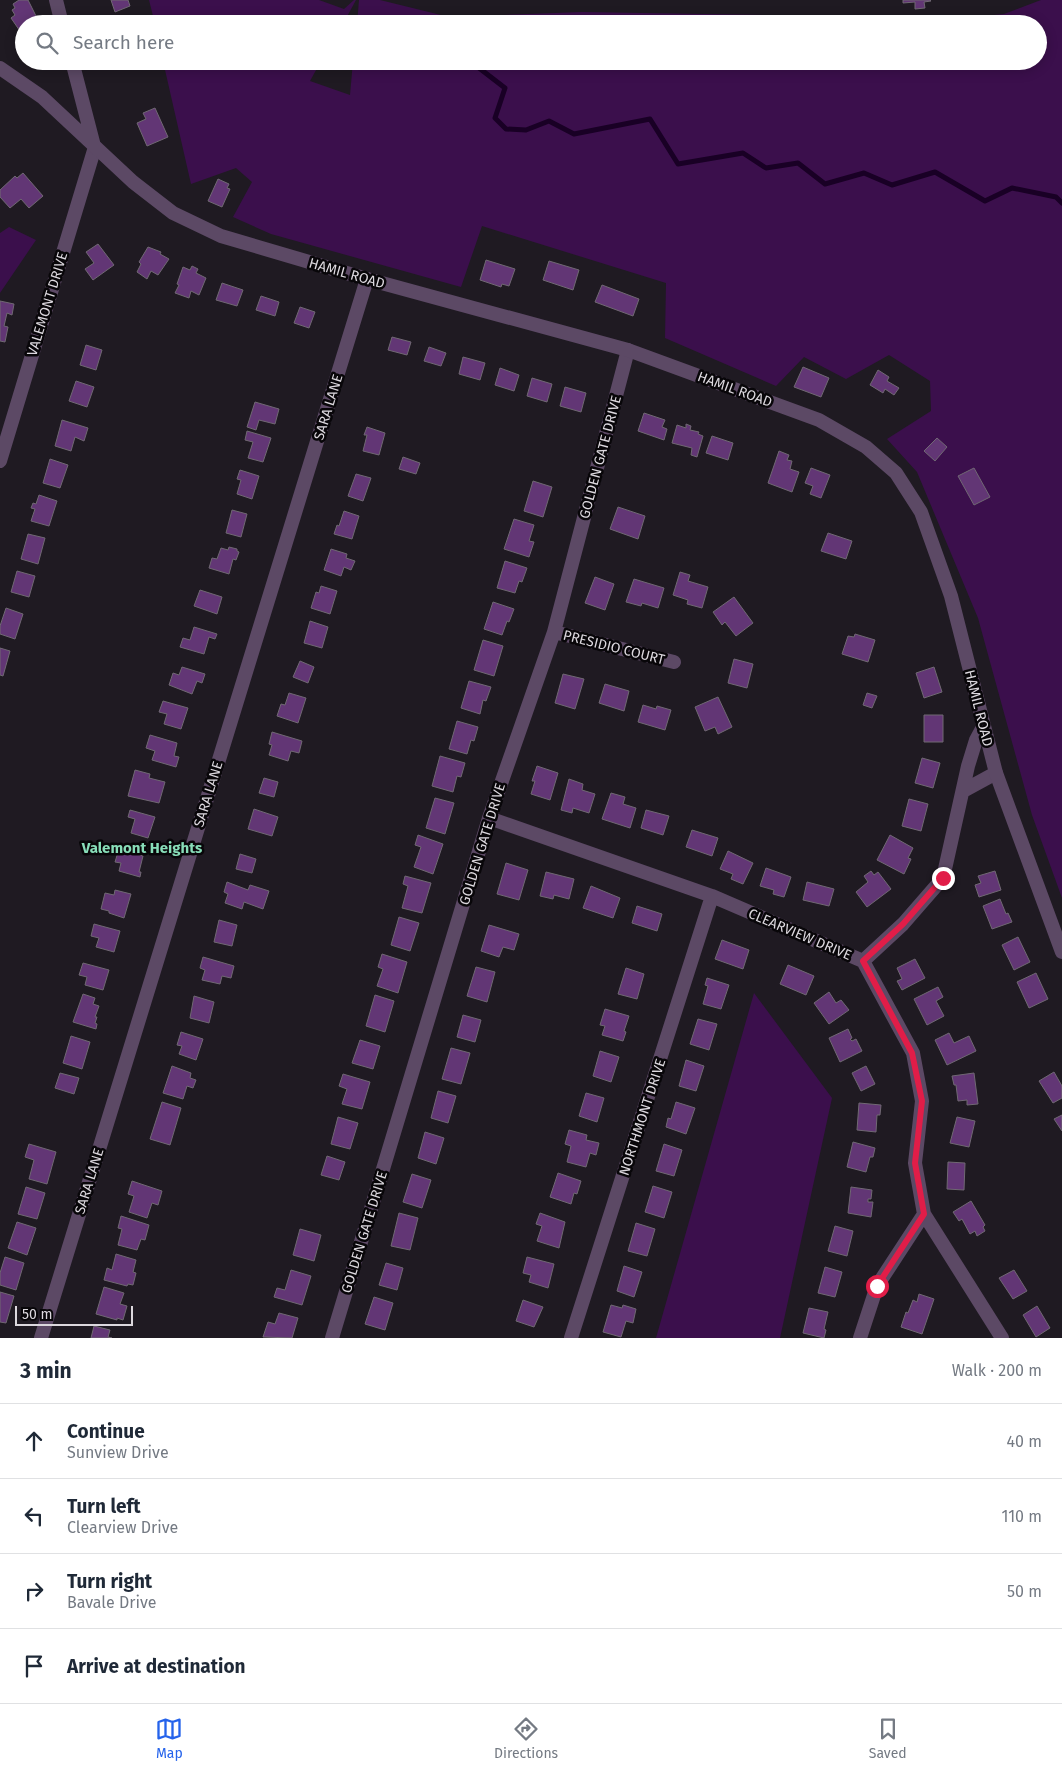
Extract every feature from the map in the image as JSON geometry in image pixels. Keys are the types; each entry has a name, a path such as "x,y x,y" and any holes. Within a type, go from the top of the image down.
{"street":[{"path":"56,0 60,15"},
{"name":"HAMIL ROAD","path":"0,68 42,97 133,182 173,213 221,236 367,279 628,350 819,420 866,447 896,472 921,512 952,596 983,727 996,773 1062,952"},
{"path":"74,70 94,147"},
{"name":"VALEMONT DRIVE","path":"0,461 94,147"},
{"name":"SARA LANE","path":"41,1338 367,279"},
{"name":"GOLDEN GATE DRIVE","path":"332,1338 489,818 554,632 628,350"},
{"name":"PRESIDIO COURT","path":"554,632 674,662"},
{"path":"863,961 903,924 943,878 976,740 983,727"},
{"path":"963,790 996,773"},
{"name":"CLEARVIEW DRIVE","path":"489,818 712,896 863,961 912,1053 922,1101 915,1163 924,1214 1002,1338"},
{"name":"NORTHMONT DRIVE","path":"572,1338 712,896"},
{"path":"860,1338 877,1286 924,1214"}],"shaded area":[{"path":"149,0 319,0 344,9 356,0 348,15 153,15"},
{"path":"359,0 380,0 441,15 358,15"},
{"path":"1041,0 1062,0 1062,898 1032,815 978,618 917,472 887,439 931,411 930,381 889,355 846,379 804,357 776,386 665,338 666,283 482,226 461,287 271,234 233,217 252,182 236,168 191,184 165,70 316,70 310,81 350,95 352,70 1047,70 1047,15 994,15 1004,14"},
{"path":"582,12 766,15 502,15"},
{"path":"9,227 36,240 0,293 0,233"},
{"path":"754,993 832,1098 780,1338 656,1338"}],"building":[{"path":"19,0 28,0 36,15 15,15 12,10 15,8 13,4"},
{"path":"111,0 128,0 130,6 115,12"},
{"path":"903,0 931,1 924,2 925,8 915,9 915,2 903,3"},
{"path":"15,15 15,24 11,18"},
{"path":"155,108 168,137 147,146 137,123 146,119 143,113"},
{"path":"23,173 43,196 29,208 21,199 10,208 0,197 0,190 15,176 17,178"},
{"path":"218,179 229,184 227,188 230,189 222,207 208,201"},
{"path":"98,244 114,265 93,280 85,269 94,263 86,252"},
{"path":"148,247 161,252 160,254 169,259 158,275 151,271 147,279 137,272 141,264 139,262"},
{"path":"486,260 515,269 509,286 502,284 501,287 480,280"},
{"path":"549,261 579,270 573,290 543,280"},
{"path":"192,266 198,269 196,273 206,278 199,295 191,291 189,298 175,293 183,267 190,270"},
{"path":"222,283 243,290 237,306 216,300"},
{"path":"602,285 639,299 633,316 595,302"},
{"path":"261,296 279,302 275,316 256,310"},
{"path":"0,301 14,304 12,315 7,313 4,326 8,327 5,342 0,341"},
{"path":"300,307 315,312 309,328 294,323"},
{"path":"392,337 411,342 407,355 388,350"},
{"path":"86,345 102,350 96,370 80,365"},
{"path":"429,347 446,353 441,366 424,361"},
{"path":"463,357 485,363 480,380 459,374"},
{"path":"803,367 829,378 821,397 794,387"},
{"path":"500,368 519,375 514,391 495,385"},
{"path":"878,370 889,377 887,381 899,388 894,395 885,389 883,393 870,385"},
{"path":"532,378 552,384 547,402 527,396"},
{"path":"76,381 94,387 87,407 69,401"},
{"path":"565,387 586,393 581,412 560,406"},
{"path":"255,402 279,409 275,424 259,420 256,430 247,427"},
{"path":"644,413 665,420 662,427 667,429 664,440 638,431"},
{"path":"62,420 88,428 84,441 75,437 71,451 55,446"},
{"path":"686,424 691,426 690,430 699,432 698,434 703,436 697,457 691,455 692,448 672,443 677,425 686,428"},
{"path":"367,427 385,433 379,455 363,451 367,435 364,435"},
{"path":"247,431 271,438 263,462 248,458 253,442 245,440"},
{"path":"712,436 733,443 728,460 706,453"},
{"path":"937,438 947,447 935,461 924,451"},
{"path":"779,451 789,455 787,460 792,461 790,469 799,472 792,492 768,483"},
{"path":"403,457 420,463 416,474 399,469"},
{"path":"50,459 68,465 60,488 43,483"},
{"path":"811,468 830,475 821,498 810,494 813,486 805,483"},
{"path":"974,468 990,497 974,505 958,476"},
{"path":"240,470 259,476 252,499 237,494 241,480 237,479"},
{"path":"356,474 371,478 363,501 348,496"},
{"path":"533,481 552,487 543,517 524,511"},
{"path":"39,495 57,501 49,526 31,521 35,509 31,508 33,503 36,504"},
{"path":"618,507 645,516 638,539 610,529"},
{"path":"232,510 247,514 241,537 226,533"},
{"path":"344,511 359,516 352,539 334,534"},
{"path":"514,519 534,525 529,541 534,542 529,557 504,549"},
{"path":"828,533 852,541 846,559 821,551"},
{"path":"28,534 45,538 38,564 21,559"},
{"path":"229,547 237,549 239,552 236,560 233,559 229,574 209,568 212,558 217,559 221,548 228,550"},
{"path":"331,549 347,554 346,558 355,561 351,570 344,567 341,576 324,570"},
{"path":"505,561 527,568 522,582 519,581 515,593 497,588"},
{"path":"17,571 35,576 29,597 11,592"},
{"path":"680,572 690,575 688,581 708,587 702,608 687,604 688,600 673,595"},
{"path":"595,577 614,584 605,610 585,603"},
{"path":"634,579 664,588 658,608 642,603 641,606 626,602"},
{"path":"321,586 337,591 330,614 311,608 316,592 319,593"},
{"path":"200,590 222,597 217,614 194,606"},
{"path":"734,597 753,623 736,636 725,622 722,625 713,612"},
{"path":"493,602 514,609 502,635 484,629"},
{"path":"6,608 23,614 15,639 0,634 0,626"},
{"path":"310,621 328,627 322,648 304,643"},
{"path":"194,627 217,634 215,639 209,637 204,654 180,647 183,638 190,640"},
{"path":"855,634 875,640 868,662 842,654 848,636 854,637"},
{"path":"483,640 503,646 494,676 474,670"},
{"path":"0,648 10,651 3,676 0,675"},
{"path":"734,659 753,664 747,688 728,683"},
{"path":"300,661 314,667 308,683 293,677"},
{"path":"182,667 205,674 202,683 197,681 192,694 169,685 173,673 179,675"},
{"path":"934,667 942,692 924,698 916,673"},
{"path":"563,674 584,679 575,709 555,703"},
{"path":"469,681 491,687 486,701 483,700 480,714 461,708"},
{"path":"605,684 629,691 624,711 599,703"},
{"path":"289,693 306,698 298,723 277,716 281,704 285,705"},
{"path":"867,693 877,696 872,708 863,705"},
{"path":"718,697 732,727 718,734 715,727 705,731 695,707"},
{"path":"163,701 188,708 181,729 164,724 167,714 159,712"},
{"path":"643,705 656,709 657,706 671,710 665,730 638,722"},
{"path":"924,715 943,715 943,742 924,742"},
{"path":"457,721 478,727 474,741 471,740 467,754 449,749"},
{"path":"272,732 302,741 299,753 291,751 288,761 269,755 272,745 269,744"},
{"path":"150,735 177,743 174,756 179,757 176,767 152,760 155,751 146,748"},
{"path":"440,756 465,763 461,777 457,776 453,792 432,786"},
{"path":"922,758 940,763 933,788 915,783"},
{"path":"537,766 558,773 550,800 531,794 535,781 532,781"},
{"path":"135,770 150,774 149,778 165,782 159,803 128,796"},
{"path":"264,778 278,782 274,797 259,793"},
{"path":"569,779 583,784 582,790 595,794 589,813 573,808 572,813 561,810"},
{"path":"611,793 625,797 623,804 636,808 630,828 602,819"},
{"path":"435,798 454,803 445,834 426,828"},
{"path":"909,799 928,804 921,831 902,826"},
{"path":"254,809 278,817 272,836 248,829"},
{"path":"130,810 155,817 148,838 131,833 135,819 128,817"},
{"path":"646,810 669,816 663,835 641,828"},
{"path":"692,830 718,838 712,856 686,847"},
{"path":"418,835 443,844 433,874 414,867 421,847 415,845"},
{"path":"890,835 913,848 908,858 911,859 904,874 877,860"},
{"path":"119,849 143,856 139,872 141,872 140,877 119,871 121,863 115,862"},
{"path":"728,851 753,863 743,884 731,879 733,874 720,869"},
{"path":"240,854 256,859 252,873 236,869"},
{"path":"506,863 528,870 519,900 497,894"},
{"path":"766,868 791,877 784,897 773,894 774,890 760,886"},
{"path":"871,871 874,875 878,872 891,889 867,907 856,892 868,882 864,876"},
{"path":"995,871 1001,890 979,897 975,885 981,883 978,876"},
{"path":"546,872 574,879 569,899 554,895 553,899 540,896"},
{"path":"405,876 431,883 422,913 402,908 408,886 403,884"},
{"path":"227,882 248,890 250,885 269,891 263,909 244,902 242,909 225,903 228,894 224,892"},
{"path":"807,882 834,889 829,906 803,900"},
{"path":"591,886 620,898 613,918 583,908"},
{"path":"115,890 131,894 124,918 101,909 105,893 114,895"},
{"path":"1000,899 1006,914 1008,913 1012,922 992,929 983,906"},
{"path":"637,906 662,914 657,931 632,923"},
{"path":"399,917 419,923 410,951 391,945"},
{"path":"219,920 237,925 232,946 214,942"},
{"path":"94,924 120,931 114,952 96,947 99,938 91,936"},
{"path":"489,925 519,934 514,950 503,947 499,957 481,951"},
{"path":"1018,937 1030,962 1014,970 1002,945"},
{"path":"722,940 749,950 743,969 715,959"},
{"path":"382,954 407,962 398,993 377,986 383,969 378,967"},
{"path":"203,957 234,966 231,978 222,976 220,984 202,980 205,970 200,968"},
{"path":"915,959 925,978 902,990 897,981 902,979 897,968"},
{"path":"83,963 109,970 103,990 85,985 87,977 79,975"},
{"path":"788,965 814,976 806,995 780,984"},
{"path":"476,967 495,972 487,1002 467,996"},
{"path":"626,968 644,974 637,999 618,994"},
{"path":"1036,973 1048,999 1029,1008 1017,982"},
{"path":"707,978 729,985 721,1009 703,1004 708,986 705,985"},
{"path":"938,987 943,997 936,1001 944,1016 927,1025 914,999"},
{"path":"829,992 836,1003 841,1000 849,1010 829,1024 814,1003"},
{"path":"83,994 95,998 93,1004 99,1006 95,1017 97,1017 96,1029 73,1022"},
{"path":"375,995 394,1001 385,1032 366,1026"},
{"path":"194,996 214,1002 209,1023 190,1018"},
{"path":"605,1009 629,1016 623,1041 602,1035 605,1026 600,1025"},
{"path":"463,1015 481,1020 475,1042 457,1037"},
{"path":"698,1019 717,1024 709,1050 690,1044"},
{"path":"848,1029 852,1038 850,1039 852,1041 856,1039 862,1051 840,1062 829,1038"},
{"path":"181,1032 203,1039 196,1060 179,1054 182,1046 177,1045"},
{"path":"949,1033 954,1043 969,1036 976,1051 947,1065 935,1040"},
{"path":"71,1036 90,1042 82,1069 63,1063"},
{"path":"360,1040 380,1046 373,1069 352,1063"},
{"path":"451,1048 470,1053 461,1084 442,1079"},
{"path":"600,1051 619,1057 611,1082 593,1076"},
{"path":"686,1060 704,1066 696,1091 679,1086"},
{"path":"172,1066 191,1073 190,1078 196,1080 193,1088 187,1086 183,1099 163,1093"},
{"path":"866,1066 875,1084 861,1091 852,1073"},
{"path":"1054,1072 1062,1086 1062,1098 1053,1103 1039,1081"},
{"path":"60,1073 79,1078 74,1094 55,1088"},
{"path":"974,1073 978,1104 967,1105 967,1100 958,1101 956,1085 954,1085 952,1076"},
{"path":"343,1074 370,1082 362,1109 342,1104 347,1089 339,1086"},
{"path":"438,1091 456,1096 448,1123 431,1118"},
{"path":"586,1093 604,1098 597,1122 579,1116"},
{"path":"162,1102 181,1108 170,1145 150,1139"},
{"path":"676,1102 695,1108 686,1134 666,1127 668,1118 671,1119"},
{"path":"859,1103 881,1105 880,1115 877,1115 876,1132 857,1130"},
{"path":"1062,1115 1062,1131 1054,1119"},
{"path":"338,1117 358,1123 350,1149 331,1144"},
{"path":"957,1117 975,1121 969,1147 950,1143"},
{"path":"569,1130 587,1135 586,1140 599,1143 596,1155 590,1153 586,1167 567,1162 571,1146 565,1144"},
{"path":"425,1132 444,1138 436,1164 418,1158"},
{"path":"853,1142 875,1148 873,1157 870,1157 866,1172 847,1167"},
{"path":"29,1144 56,1152 47,1184 29,1179 34,1160 25,1157"},
{"path":"664,1144 682,1150 674,1176 656,1171"},
{"path":"327,1156 345,1162 339,1180 321,1175"},
{"path":"948,1162 965,1163 964,1190 947,1189"},
{"path":"558,1173 581,1181 577,1194 574,1193 571,1204 550,1197"},
{"path":"412,1174 431,1180 422,1208 403,1202"},
{"path":"132,1181 162,1191 158,1205 152,1203 147,1218 129,1212 134,1196 128,1194"},
{"path":"653,1186 672,1192 664,1218 645,1212"},
{"path":"26,1187 45,1193 37,1219 18,1214"},
{"path":"851,1187 872,1190 871,1199 868,1199 868,1202 873,1202 871,1217 848,1213"},
{"path":"971,1201 985,1225 983,1227 985,1231 977,1236 975,1231 970,1234 962,1219 959,1221 953,1212"},
{"path":"399,1213 418,1218 410,1250 391,1246"},
{"path":"540,1213 565,1222 559,1248 537,1241 542,1226 536,1224"},
{"path":"121,1216 149,1225 145,1240 141,1239 137,1250 118,1245 122,1229 118,1228"},
{"path":"17,1222 36,1228 27,1255 8,1248"},
{"path":"636,1223 655,1229 647,1256 628,1251"},
{"path":"835,1226 853,1231 847,1256 828,1251"},
{"path":"300,1229 321,1235 314,1261 293,1255"},
{"path":"116,1254 136,1260 133,1272 136,1273 133,1285 128,1284 127,1286 104,1280 107,1268 112,1270"},
{"path":"5,1257 24,1263 16,1290 0,1285 0,1273"},
{"path":"527,1257 554,1264 548,1288 529,1282 531,1275 523,1273"},
{"path":"386,1263 403,1268 397,1290 379,1285"},
{"path":"624,1266 642,1272 634,1297 617,1291"},
{"path":"825,1267 842,1272 835,1297 818,1293"},
{"path":"291,1270 311,1276 302,1305 274,1297 277,1288 285,1290"},
{"path":"1014,1270 1027,1291 1013,1299 999,1278"},
{"path":"104,1287 124,1293 120,1304 127,1306 123,1320 96,1314"},
{"path":"0,1292 14,1296 6,1323 0,1322"},
{"path":"919,1294 934,1299 922,1334 901,1327 906,1312 908,1313 913,1300 917,1302"},
{"path":"374,1297 393,1303 385,1330 365,1324"},
{"path":"523,1300 543,1307 534,1327 516,1321"},
{"path":"611,1305 622,1308 623,1305 636,1309 633,1323 626,1321 621,1337 603,1332"},
{"path":"1037,1306 1050,1328 1036,1337 1023,1315"},
{"path":"809,1308 828,1312 824,1338 803,1333"},
{"path":"279,1313 298,1318 292,1338 263,1337 268,1322 275,1324"},
{"path":"94,1326 110,1330 108,1337 112,1338 91,1338"}],"waterway":[{"path":"482,70 505,88 495,118 506,129 526,130 549,121 574,134 650,119 678,164 743,153 766,168 798,163 825,184 864,173 892,185 935,172 985,201 1012,188 1056,197 1062,203"}],"district":[{"name":"Valemont Heights","path":"142,848"}],"route":[{"path":"877,1286 924,1214 915,1163 922,1101 912,1053 863,961 903,924 943,878"}]}
